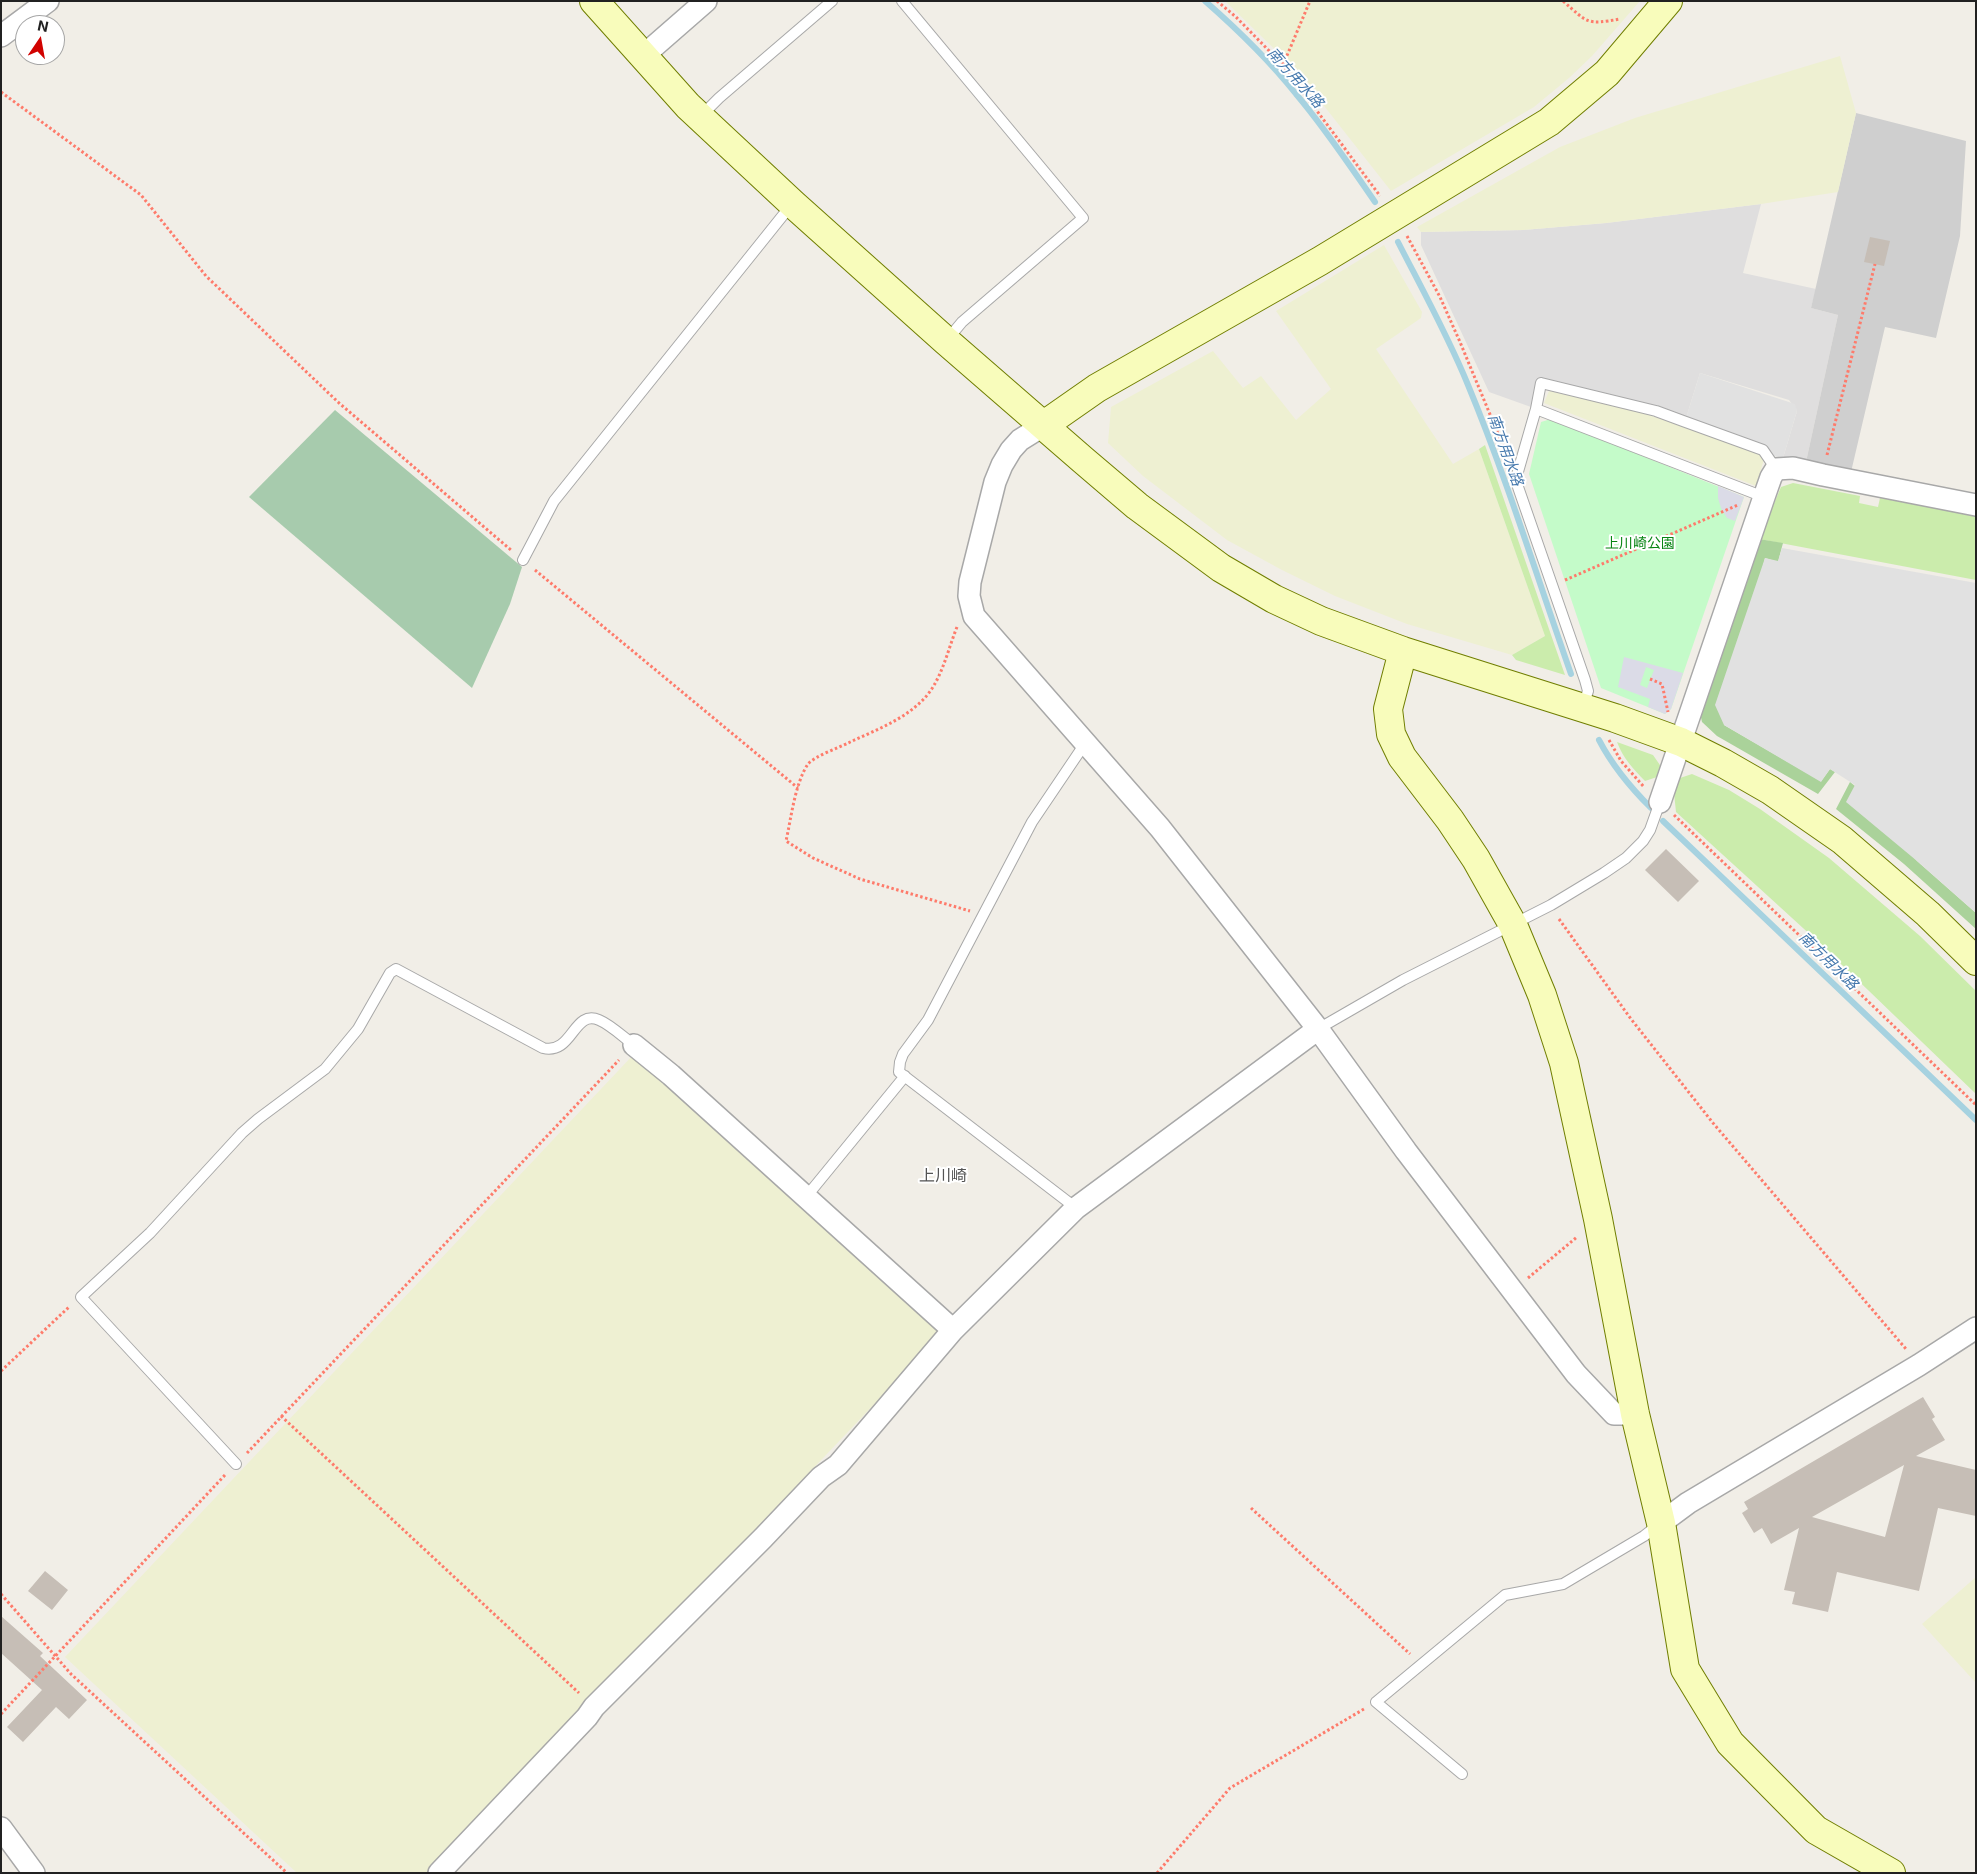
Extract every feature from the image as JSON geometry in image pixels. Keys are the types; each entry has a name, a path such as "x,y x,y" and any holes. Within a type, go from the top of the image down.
{"street":[{"path":"1,36 48,1"},
{"path":"594,1 688,106 793,204 946,341 1137,506 1221,568 1297,611 1403,651 1615,718 1681,742 1770,790 1842,840 1928,914 1976,962"},
{"path":"643,56 706,1"},
{"path":"1635,1414 1614,1414 1607,1409 1576,1374 1406,1150 1318,1029 1160,828 979,623 972,610 968,596 995,482 1011,450 1028,434 1098,388 1328,256 1549,122 1607,73 1645,31 1668,1"},
{"path":"1660,802 1764,497 1776,469 1793,468 1976,505"},
{"path":"1403,651 1388,709 1391,734 1402,757 1450,820 1476,859 1513,925 1542,995 1564,1063 1598,1219 1635,1414 1661,1523 1685,1669 1730,1743 1816,1830 1891,1873"},
{"path":"439,1873 587,1717 594,1707 763,1538 821,1477 838,1465 953,1330 1076,1208 1318,1029"},
{"path":"634,1045 671,1075 953,1330"},
{"path":"1661,1523 1688,1503 1919,1365 1976,1328"},
{"path":"1,1828 34,1873"}],"lane":[{"path":"700,117 719,98 832,1"},
{"path":"902,1 1083,218 962,322 946,341"},
{"path":"523,560 554,501 793,204"},
{"path":"1583,708 1588,691 1585,680 1518,486 1517,475 1542,383 1656,411 1763,450 1776,469"},
{"path":"1536,409 1764,497"},
{"path":"1076,1208 899,1072 900,1062 928,1020 1032,822 1086,742"},
{"path":"1318,1029 1403,980 1551,905 1604,873 1637,849 1650,830 1660,802"},
{"path":"236,1464 81,1297 150,1234 242,1133 325,1069 358,1028 390,973 396,969 543,1048 552,1050 559,1048 582,1021 592,1018 600,1020 634,1045"},
{"path":"806,1197 905,1076"},
{"path":"1462,1774 1376,1702 1505,1595 1563,1584 1644,1536 1661,1523"}],"path":[{"path":"1283,65 1310,1"},
{"path":"1563,1 1581,18 1597,23 1625,18 1645,31"},
{"path":"1,92 141,195 213,283 339,403 523,560 798,788"},
{"path":"1822,475 1875,264"},
{"path":"1552,586 1742,503"},
{"path":"972,610 960,621 937,678 932,688 922,700 891,723 809,764 798,788 786,841 813,858 860,879 983,915"},
{"path":"1650,680 1662,684 1669,717"},
{"path":"1615,718 1609,739 1611,745 1633,776 1976,1105"},
{"path":"1551,905 1556,915 1631,1019 1713,1124 1919,1365"},
{"path":"1,1714 634,1045"},
{"path":"1512,1291 1598,1219"},
{"path":"1,1371 81,1297"},
{"path":"282,1416 594,1707"},
{"path":"1251,1508 1421,1664"},
{"path":"1,1594 71,1674 287,1873"},
{"path":"1158,1873 1230,1788 1376,1702"}],"shaded area":[{"path":"1856,113 1966,141 1960,236 1936,338 1885,327 1851,472 1806,462 1838,315 1811,308"},
{"path":"1761,204 1743,273 1816,289 1811,308 1838,315 1806,462 1783,458 1797,411 1789,400 1700,373 1686,418 1659,406 1594,392 1539,377 1531,407 1489,392 1421,245 1421,232 1523,230 1606,223"},
{"path":"1700,373 1795,404 1797,411 1783,458 1773,456 1686,418"},
{"path":"1718,486 1744,497 1735,521 1727,518 1721,508 1718,498"},
{"path":"1782,548 1976,583 1976,913 1846,802 1855,785 1830,769 1821,782 1724,725 1715,705 1765,558 1778,561"},
{"path":"1624,657 1683,673 1671,709 1665,714 1648,707 1650,699 1618,687","holes":["1646,667 1654,670 1647,688 1640,685"]}],"green space":[{"path":"1225,1 1640,1 1592,56 1534,107 1391,191 1295,69"},
{"path":"1840,56 1856,113 1838,192 1761,204 1606,223 1523,230 1421,232 1417,227 1560,147 1635,118"},
{"path":"1384,245 1422,312 1421,318 1376,349 1453,464 1479,449 1545,636 1512,655 1407,624 1335,596 1282,570 1227,540 1143,476 1108,443 1111,407 1213,351 1243,388 1261,376 1296,420 1331,389 1276,311"},
{"path":"1549,391 1638,411 1760,454 1764,459 1756,486 1544,403"},
{"path":"335,410 522,567 510,604 472,688 249,497"},
{"name":"上川崎公園","path":"1551,419 1744,497 1671,709 1665,714 1601,688 1529,474 1541,422"},
{"path":"1485,445 1565,675 1516,660 1512,655 1545,636 1479,449"},
{"path":"1793,483 1860,496 1859,503 1878,507 1880,498 1976,516 1976,580 1759,539 1781,487"},
{"path":"1759,539 1783,543 1778,562 1765,558 1724,725 1821,781 1830,769 1835,772 1818,794 1717,736 1702,722 1700,713"},
{"path":"1617,742 1653,755 1662,768 1660,776 1645,781 1629,763"},
{"path":"1692,774 1729,790 1760,809 1829,858 1920,936 1976,991 1976,1094 1815,939 1676,812 1674,793 1680,778"},
{"path":"1850,782 1917,861 1976,913 1976,929 1904,864 1836,809"},
{"path":"634,1054 944,1331 428,1873 297,1873 65,1657"},
{"path":"1976,1577 1976,1683 1922,1624"}],"building":[{"path":"1870,237 1890,241 1884,266 1864,262"},
{"path":"1666,849 1699,881 1678,902 1645,870"},
{"path":"1923,1397 1935,1417 1932,1419 1945,1440 1916,1456 1976,1470 1976,1516 1938,1508 1919,1591 1837,1572 1828,1612 1792,1604 1795,1592 1784,1590 1799,1528 1771,1544 1762,1528 1754,1533 1742,1513 1748,1509 1744,1502","holes":["1904,1465 1885,1537 1812,1517"]},
{"path":"45,1571 68,1590 52,1610 28,1591"},
{"path":"1,1616 43,1653 40,1656 87,1700 69,1719 56,1707 23,1742 7,1727 42,1690 1,1653"}],"waterway":[{"name":"南方用水路","path":"1205,1 1252,45 1286,81 1327,134 1375,202"},
{"name":"南方用水路","path":"1398,242 1468,385 1509,492 1571,674"},
{"name":"南方用水路","path":"1599,740 1622,776 1651,808"},
{"name":"南方用水路","path":"1663,821 1976,1120"}],"district":[{"name":"上川崎","path":"943,1176"}]}
